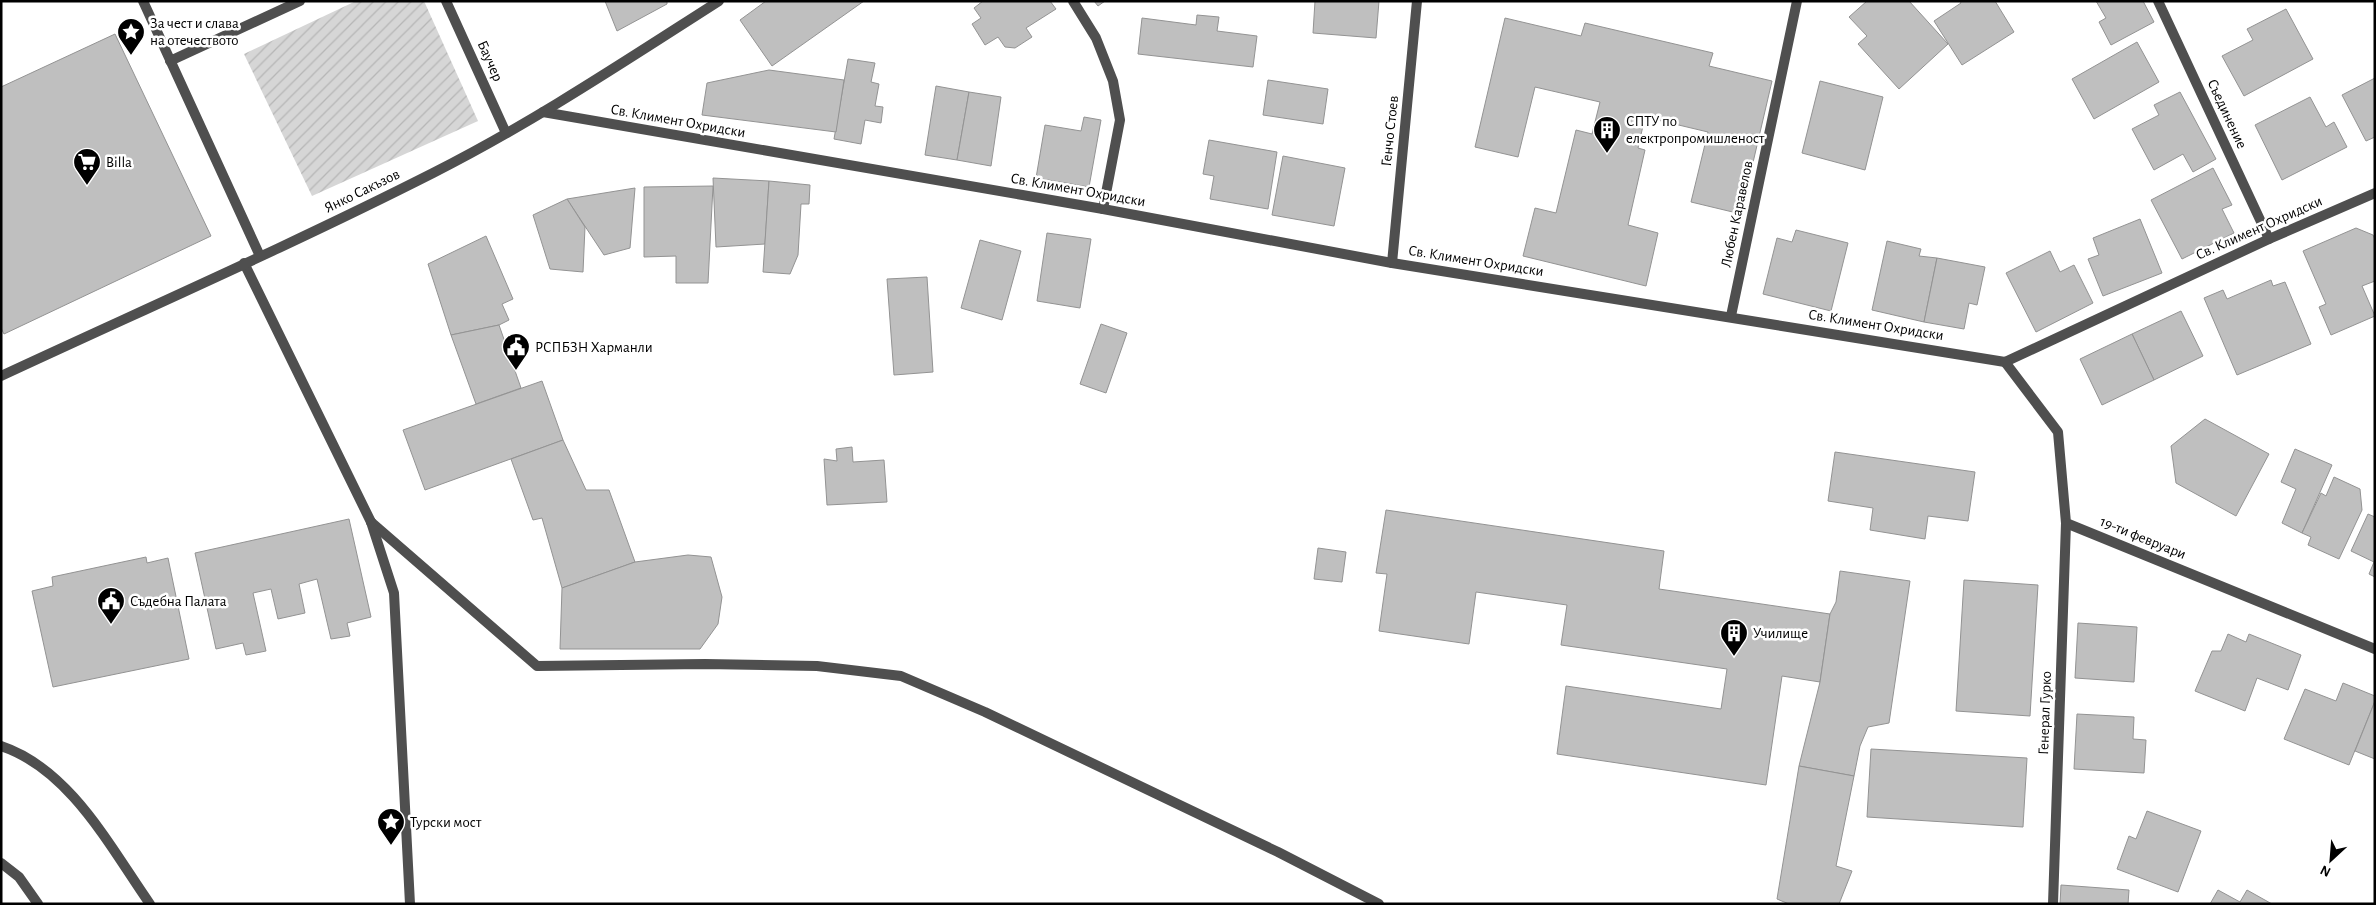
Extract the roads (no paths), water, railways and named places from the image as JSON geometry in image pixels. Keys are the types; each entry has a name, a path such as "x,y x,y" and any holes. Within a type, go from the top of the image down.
{"street":[{"path":"143,1 260,256"},
{"path":"170,61 300,1"},
{"name":"Баучер","path":"446,1 506,133"},
{"name":"Янко Сакъзов","path":"1,376 434,173 543,112 719,1"},
{"path":"1073,1 1096,38 1113,81 1120,120 1103,209"},
{"name":"Генчо Стоев","path":"1392,263 1417,1"},
{"name":"Любен Каравелов","path":"1731,316 1797,1"},
{"name":"Съединение","path":"2158,1 2269,239"},
{"name":"Св. Климент Охридски","path":"543,112 1103,209 1392,263 1731,316 2005,362 2269,239 2375,193"},
{"path":"244,263 370,522 394,593 410,904"},
{"path":"2005,362 2058,432 2066,523"},
{"path":"370,522 537,666 705,664 817,666 901,676 985,712 1251,839 1379,904"},
{"name":"19-ти февруари","path":"2066,523 2375,649"},
{"name":"Генерал Гурко","path":"2053,904 2066,523"},
{"path":"1,746 43,767 70,791 150,904"},
{"path":"1,863 19,877 38,904"}],"place":[{"name":"За чест и слава на отечеството","path":"131,56"},
{"name":"СПТУ по електропромишленост","path":"1607,154"},
{"name":"Billa","path":"87,186"},
{"name":"РСПБЗН Харманли","path":"516,371"},
{"name":"Съдебна Палата","path":"111,625"},
{"name":"Училище","path":"1734,657"},
{"name":"Турски мост","path":"391,846"}]}
